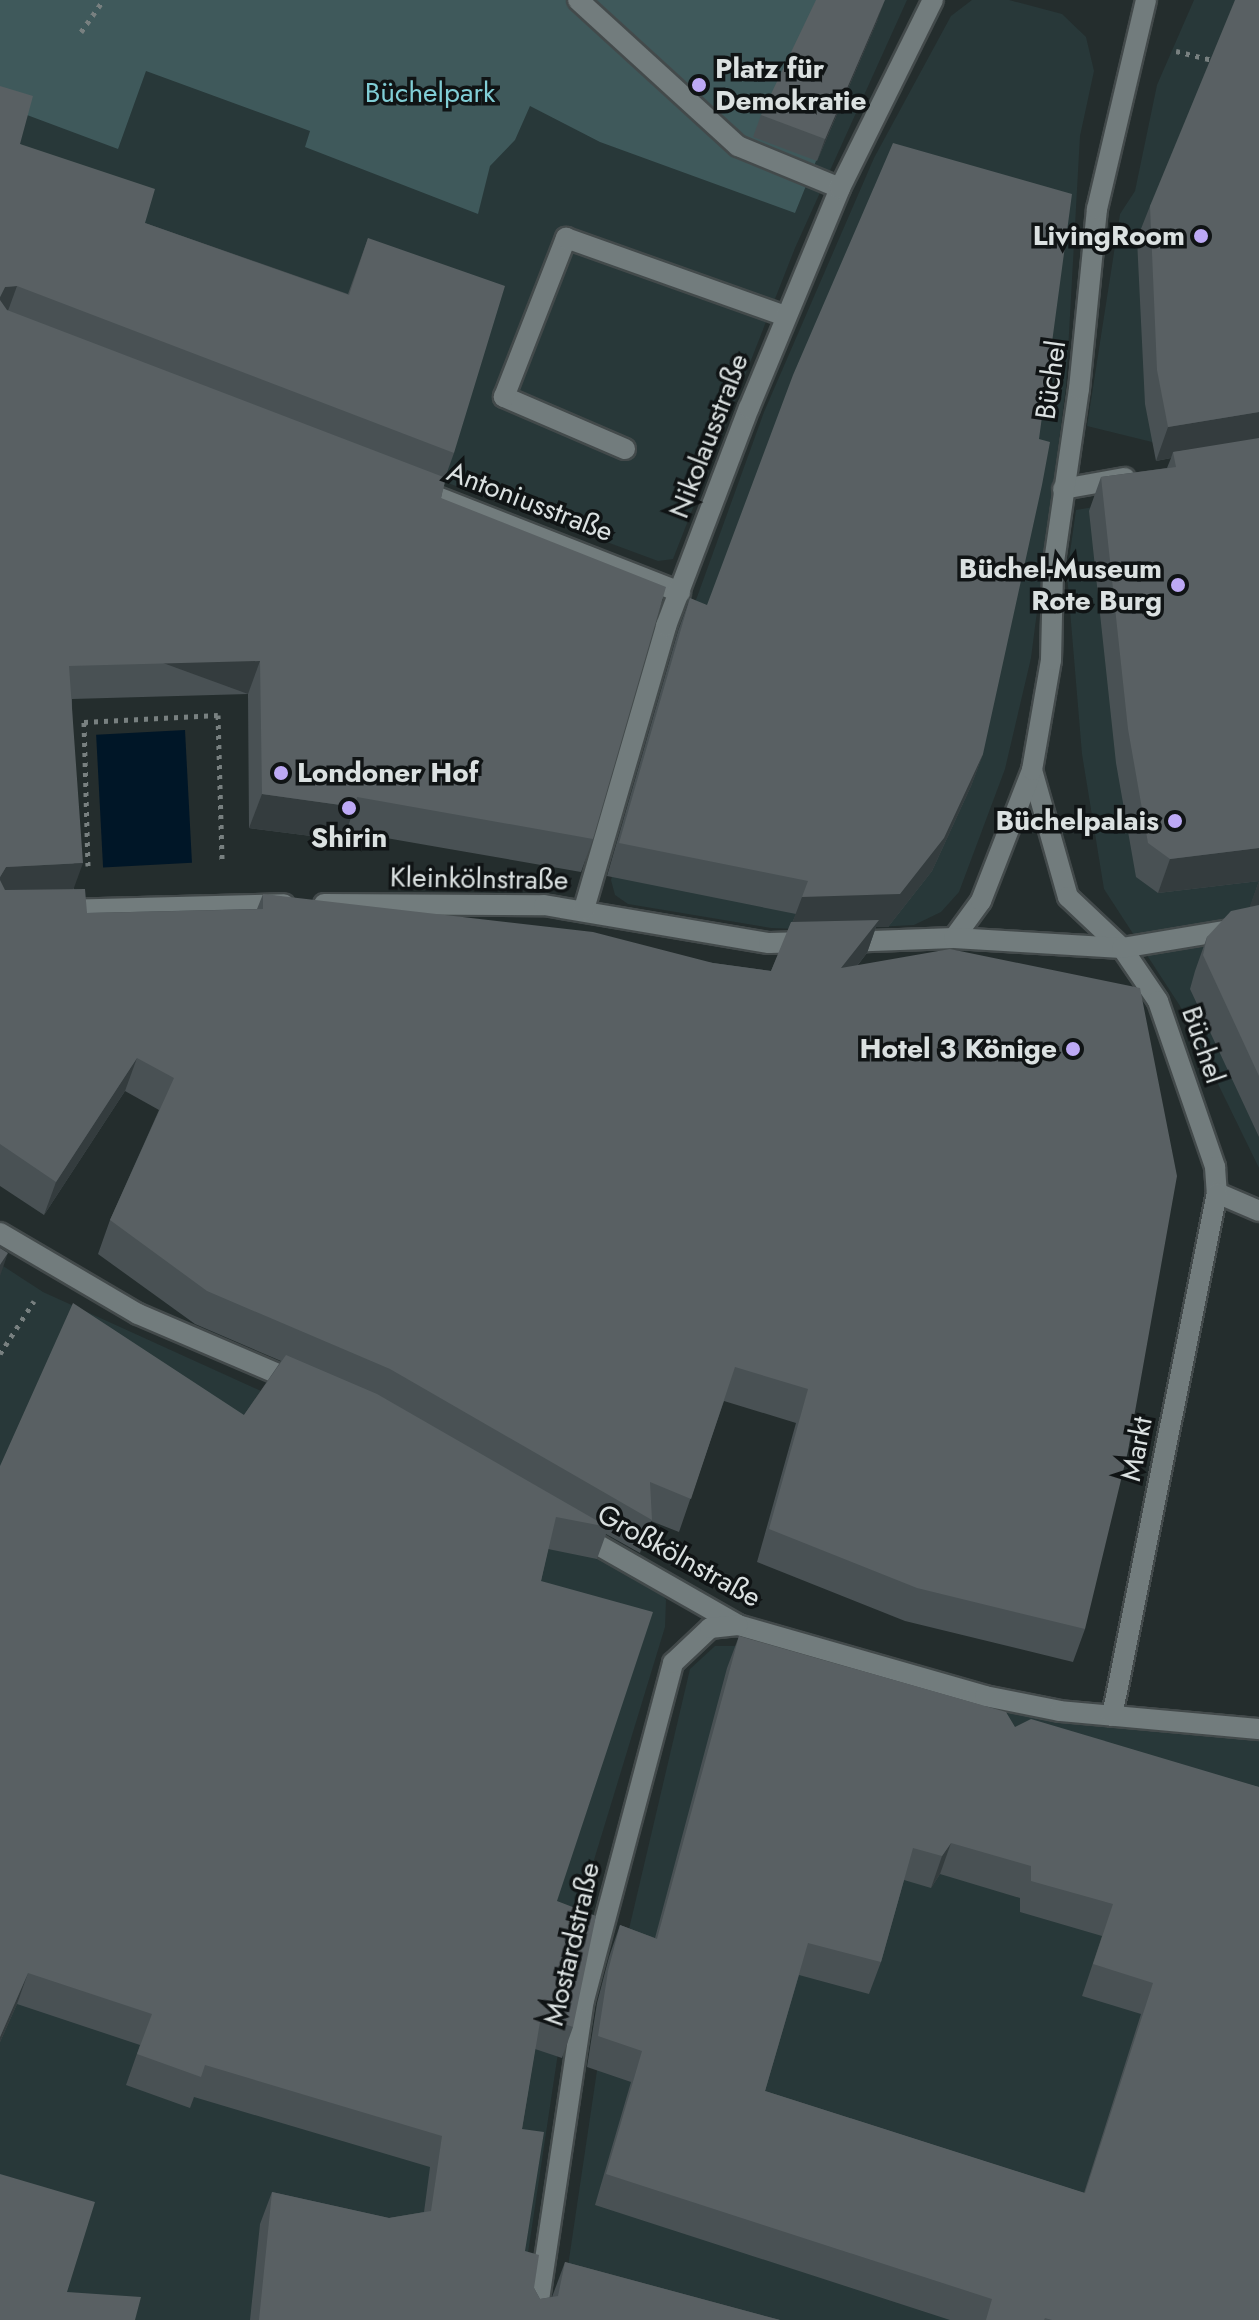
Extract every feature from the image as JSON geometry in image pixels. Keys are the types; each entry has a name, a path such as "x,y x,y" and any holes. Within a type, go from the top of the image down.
{"street":[{"path":"578,0 738,146 840,188"},
{"name":"Nikolausstraße","path":"584,909 680,592 785,316 840,188 933,0"},
{"name":"Büchel","path":"954,938 981,901 1032,770 1051,660 1053,569 1097,209 1146,0"},
{"path":"625,449 504,397 566,238 785,316"},
{"path":"1063,489 1154,474"},
{"name":"Antoniusstraße","path":"402,483 680,592"},
{"name":"Büchel","path":"1032,770 1068,897 1122,948 1158,1001 1215,1167"},
{"name":"Kleinkölnstraße","path":"44,911 223,903 584,909 769,943 954,938"},
{"path":"954,938 1122,948 1259,925"},
{"name":"Markt","path":"1112,1716 1217,1193 1215,1167"},
{"path":"1217,1193 1259,1211"},
{"path":"0,1233 138,1314 312,1389"},
{"name":"Großkölnstraße","path":"561,1524 738,1625 1015,1709 1112,1716"},
{"name":"Mostardstraße","path":"536,2320 584,2000 673,1663 710,1628 738,1625"},
{"path":"1112,1716 1259,1729"}],"path":[{"path":"81,32 103,0"},
{"path":"1136,41 1228,66"},
{"path":"89,910 84,722 218,715 223,903"},
{"path":"0,1354 56,1266"}],"shaded area":[{"path":"0,0 907,0 795,248 673,559 658,561 0,317"},
{"path":"972,0 1009,0 1062,14 1086,37 1094,71 1080,136 1066,387 1031,658 1005,769 959,892 941,912 914,925 821,930 771,928 628,904 615,895 611,880 671,669 764,412 874,158 951,16"},
{"path":"1194,0 1259,0 1164,456 1152,442 1087,426 1120,214 1135,191 1157,85"},
{"path":"1259,479 1259,1168 1180,1006 1104,889 1082,754 1067,574 1076,510"},
{"path":"185,730 192,863 103,867 96,735"},
{"path":"0,1264 43,1292 358,1435 658,1589 666,1600 665,1627 580,1906 518,2320 0,2320"},
{"path":"715,1646 743,1646 1259,1740 1259,2320 560,2320 599,2057 690,1669"}],"green space":[{"name":"Büchelpark","path":"0,0 819,0 816,161 795,213 600,142 530,106 515,140 490,166 478,214 305,147 310,131 146,71 118,149 27,115 0,122"}],"building":[{"path":"816,0 885,0 825,139 761,115"},
{"path":"1235,0 1259,0 1259,412 1168,427 1157,370 1150,206"},
{"path":"0,86 33,96 20,144 155,189 145,223 349,295 368,238 505,286 454,453 17,286 5,287 0,297"},
{"path":"893,143 1072,194 1039,439 1050,442 983,754 944,838 900,894 802,897 808,881 619,843 690,598 707,605 793,375"},
{"path":"0,300 7,310 446,478 441,498 666,587 593,839 357,797 355,807 262,794 260,661 69,666 83,863 6,867 0,877"},
{"path":"1259,438 1259,848 1170,859 1148,843 1128,729 1101,477 1176,467 1173,452"},
{"path":"0,880 5,890 85,889 87,913 263,909 263,894 593,932 713,963 771,971 791,922 879,920 841,968 950,949 1140,988 1177,1176 1128,1451 1085,1629 917,1588 769,1529 808,1389 735,1367 691,1499 650,1482 652,1520 390,1369 207,1291 110,1220 174,1078 137,1058 56,1182 0,1144"},
{"path":"1259,905 1259,1076 1203,955 1207,937 1231,911"},
{"path":"0,1248 8,1253 0,1265"},
{"path":"73,1303 244,1415 286,1355 377,1394 608,1527 556,1517 541,1581 653,1612 557,1901 596,1916 573,2027 541,2016 522,2129 544,2132 525,2251 539,2255 534,2288 540,2299 558,2296 565,2262 780,2320 259,2320 272,2192 389,2218 431,2211 442,2136 205,2065 201,2077 137,2054 152,2014 28,1973 0,2037 0,1466"},
{"path":"739,1636 1006,1712 1015,1727 1031,1719 1259,1787 1259,2320 986,2320 992,2299 606,2174 642,2051 598,2036 608,1971 620,1925 657,1939","holes":["951,1843 1031,1866 1031,1881 1113,1904 1093,1964 1153,1983 1085,2193 765,2091 808,1943 881,1962 913,1848 942,1856"]},
{"path":"0,2174 95,2202 67,2292 141,2297 135,2320 0,2320"}],"place":[{"name":"Platz für Demokratie","path":"699,85"},
{"name":"LivingRoom","path":"1201,236"},
{"name":"Büchel-Museum Rote Burg","path":"1178,585"},
{"name":"Londoner Hof","path":"281,773"},
{"name":"Shirin","path":"349,808"},
{"name":"Büchelpalais","path":"1175,821"},
{"name":"Hotel 3 Könige","path":"1073,1049"}]}
